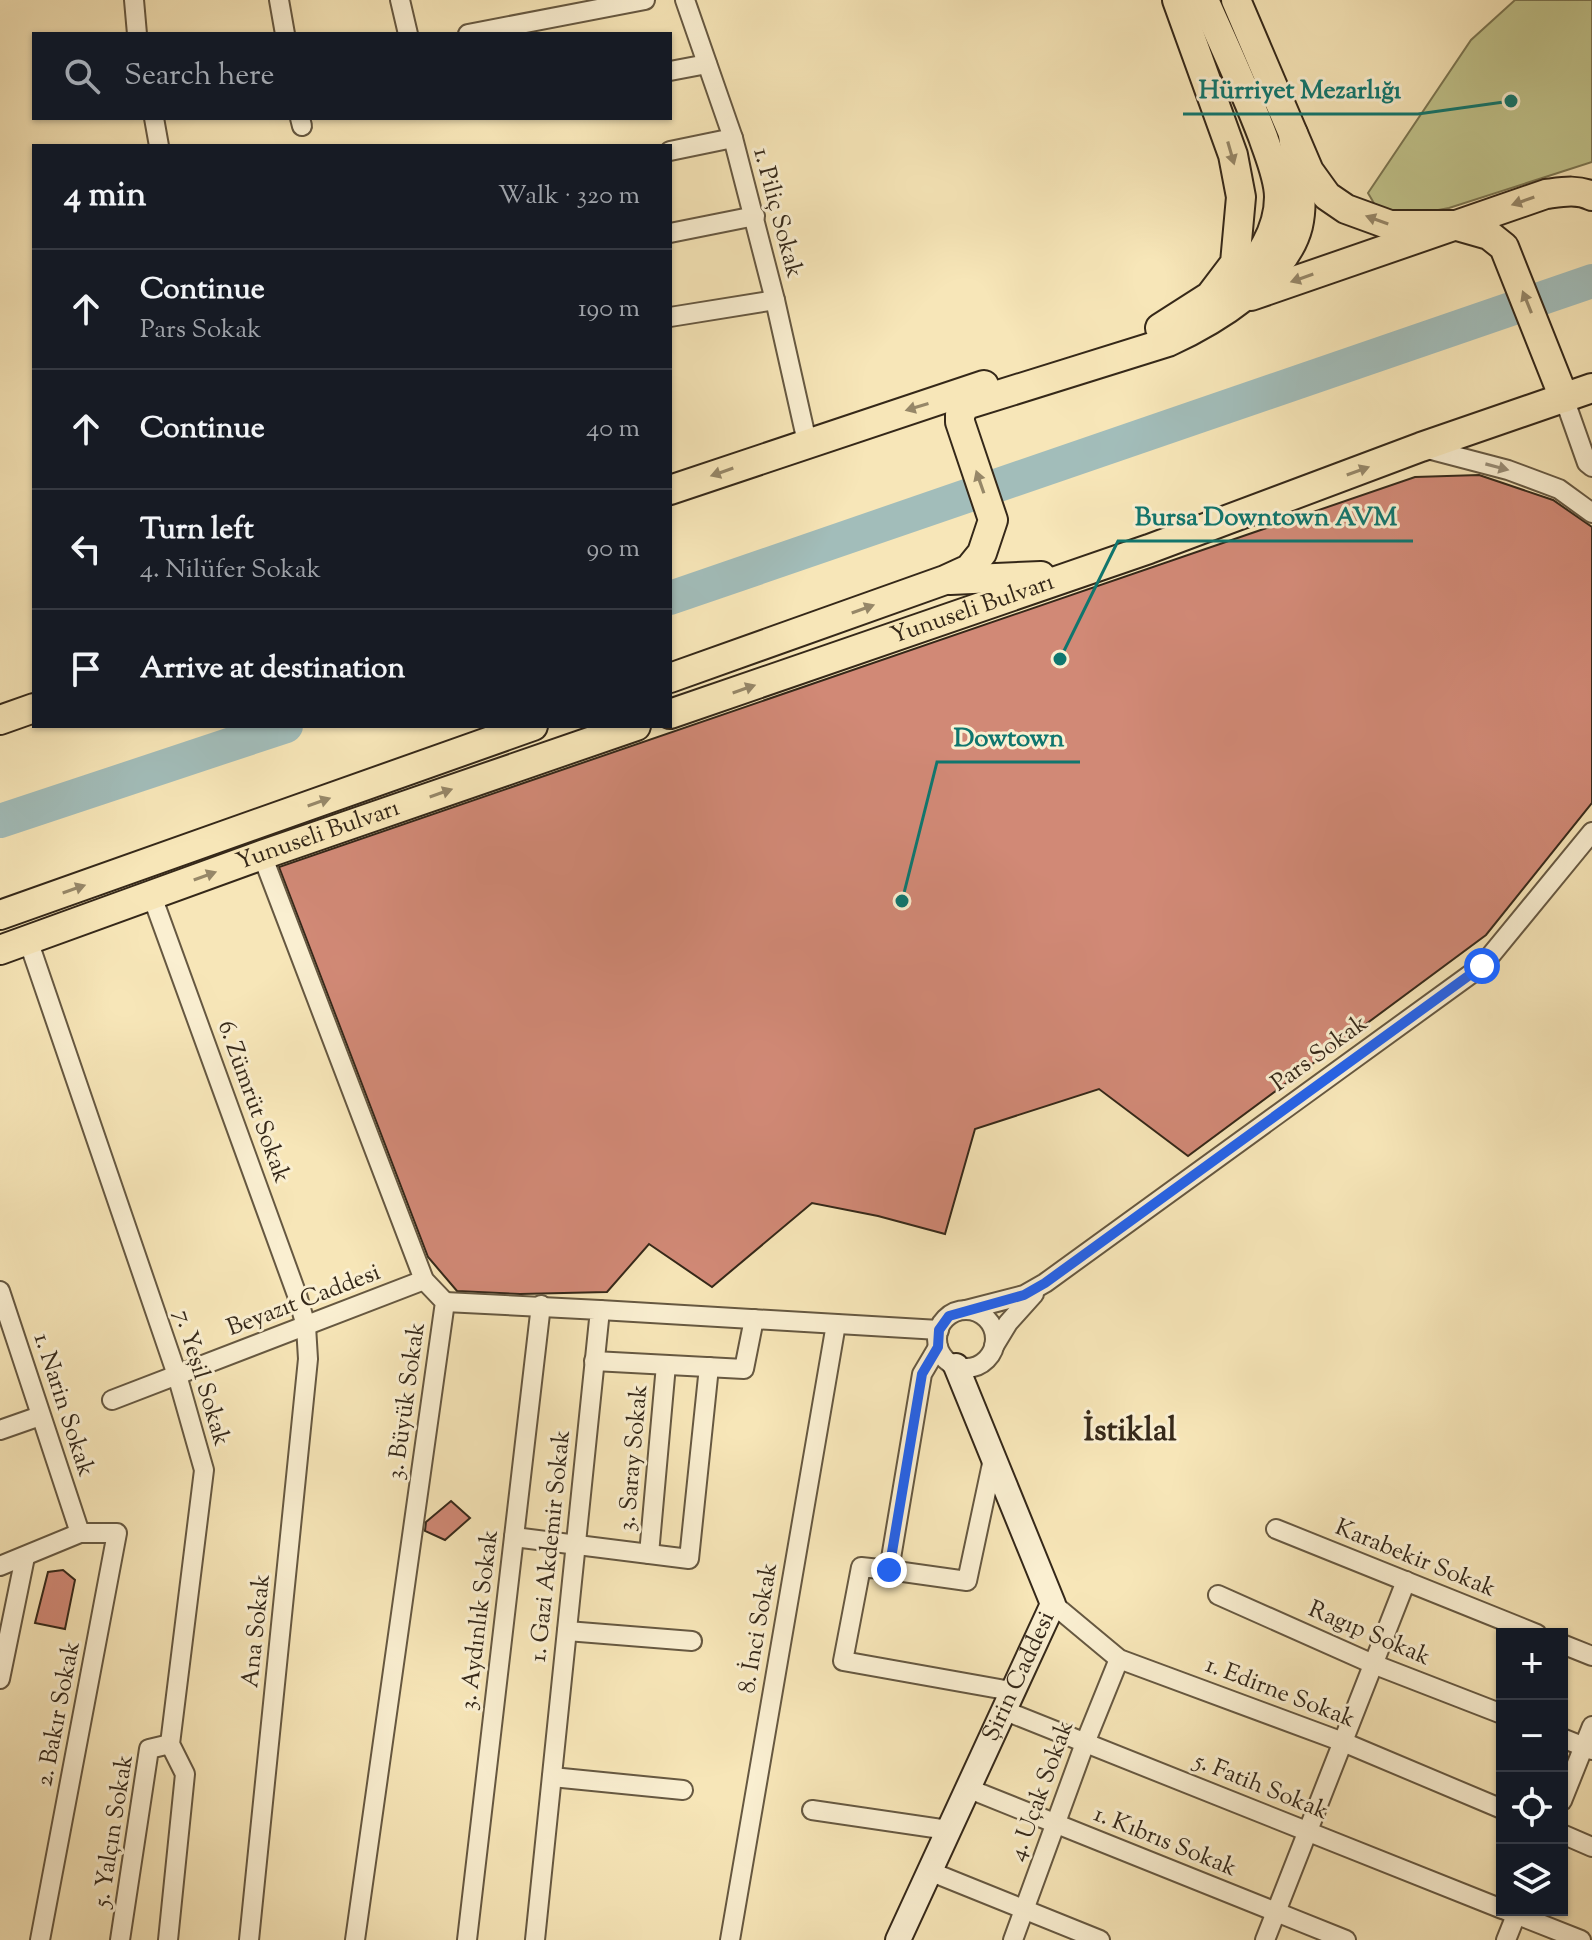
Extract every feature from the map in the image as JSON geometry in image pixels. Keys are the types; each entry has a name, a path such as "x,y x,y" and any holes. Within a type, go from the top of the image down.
{"main road":[{"path":"1160,328 1210,296 1235,263 1240,227 1241,197 1233,155 1177,0"},
{"path":"1200,314 1233,289 1254,264 1271,236 1279,197 1271,160 1255,117 1204,0"},
{"path":"1236,0 1309,171 1327,196 1346,209 1390,225 1454,225 1489,235 1504,247 1564,398"},
{"path":"672,677 969,569 982,553 993,520 960,414 966,405 1168,342 1197,329 1239,300 1283,260 1298,226 1300,200 1293,134"},
{"path":"672,489 858,425 1160,328 1546,194 1568,191 1592,196"},
{"name":"Yunuseli Bulvarı","path":"672,713 1085,571 1421,447 1592,388"},
{"path":"945,580 1027,578 1085,571"},
{"path":"0,720 32,709"},
{"name":"Yunuseli Bulvarı","path":"0,915 527,728"},
{"name":"Yunuseli Bulvarı","path":"0,950 262,855 630,728"}],"street":[{"path":"134,0 137,32"},
{"path":"279,0 285,32"},
{"path":"400,0 408,32"},
{"path":"478,32 645,0"},
{"name":"1. Piliç Sokak","path":"685,0 733,138 755,216 807,442"},
{"path":"672,71 707,64"},
{"path":"154,120 159,144"},
{"path":"672,151 733,138"},
{"path":"672,233 755,216"},
{"path":"672,317 775,300"},
{"path":"1564,398 1590,465"},
{"path":"1590,465 1592,444"},
{"path":"1421,447 1508,470 1559,489 1592,513"},
{"name":"Pars Sokak","path":"1045,1283 1482,966 1592,832"},
{"name":"3. Büyük Sokak","path":"262,855 424,1280 445,1302 355,1940"},
{"name":"6. Zümrüt Sokak","path":"152,896 306,1326"},
{"name":"7. Yeşil Sokak","path":"28,940 177,1375 204,1470 170,1744 185,1774 168,1940"},
{"name":"Beyazıt Caddesi","path":"112,1400 424,1280"},
{"path":"993,1459 967,1581 889,1570 922,1374 949,1316 1024,1295 1045,1283"},
{"path":"938,1338 942,1355 956,1366 974,1367 989,1356 1008,1323 1045,1283"},
{"name":"1. Narin Sokak","path":"0,1291 80,1533"},
{"path":"445,1302 836,1324 938,1338"},
{"name":"3. Aydınlık Sokak","path":"470,1940 541,1305"},
{"name":"1. Gazi Akdemir Sokak","path":"535,1940 600,1310"},
{"path":"966,1310 975,1311 989,1322 995,1339 993,1348"},
{"path":"594,1361 744,1369 754,1319"},
{"name":"8. İnci Sokak","path":"730,1940 836,1324"},
{"name":"Ana Sokak","path":"249,1940 308,1359 306,1326"},
{"name":"3. Saray Sokak","path":"649,1554 666,1365"},
{"name":"Şirin Caddesi","path":"898,1940 1053,1604 956,1366"},
{"path":"514,1537 689,1559 709,1367"},
{"path":"0,1430 40,1416"},
{"name":"Karabekir Sokak","path":"1276,1529 1522,1628"},
{"path":"0,1566 80,1533"},
{"name":"2. Bakır Sokak","path":"40,1940 117,1533 80,1533"},
{"path":"0,1679 25,1557"},
{"name":"5. Fatih Sokak","path":"889,1570 861,1567 843,1661 1007,1701 1085,1743 1496,1905"},
{"path":"1265,1940 1406,1581"},
{"name":"Ragıp Sokak","path":"1218,1595 1373,1664 1496,1712"},
{"name":"1. Edirne Sokak","path":"1053,1604 1119,1659 1343,1742 1496,1806"},
{"path":"567,1631 692,1641"},
{"path":"1568,1646 1592,1656"},
{"name":"4. Uçak Sokak","path":"1013,1940 1119,1659"},
{"path":"1568,1789 1588,1748 1592,1726"},
{"path":"1568,1740 1588,1748"},
{"name":"5. Yalçın Sokak","path":"120,1940 149,1749 170,1744"},
{"path":"552,1777 683,1790"},
{"name":"1. Kıbrıs Sokak","path":"967,1788 1346,1940"},
{"path":"812,1810 948,1830"},
{"path":"1568,1837 1592,1847"},
{"path":"929,1871 1100,1940"},
{"path":"1506,1940 1509,1916"},
{"name":"5. Fatih Sokak","path":"1522,1916 1581,1940"}],"green space":[{"path":"1515,0 1592,0 1592,162 1449,208 1417,214 1394,213 1375,205 1368,193 1471,40"}],"building":[{"path":"1479,475 1553,500 1592,527 1592,803 1486,935 1188,1156 1099,1089 975,1129 945,1234 812,1203 712,1287 649,1244 607,1292 520,1294 457,1291 428,1257 279,867 1415,477"},
{"path":"451,1501 470,1518 445,1540 425,1531 426,1522"},
{"path":"63,1570 75,1580 65,1629 35,1623 48,1572"}],"waterway":[{"path":"672,597 1592,281"},
{"path":"0,821 280,728"}],"place":[{"name":"Hürriyet Mezarlığı","path":"1511,101"},
{"name":"Bursa Downtown AVM","path":"1060,659"},
{"name":"Dowtown","path":"902,901"}],"district":[{"name":"İstiklal","path":"1130,1432"}],"route":[{"path":"889,1570 922,1374 938,1347 937,1338 943,1322 957,1311 1024,1295 1045,1283 1482,966"}]}
